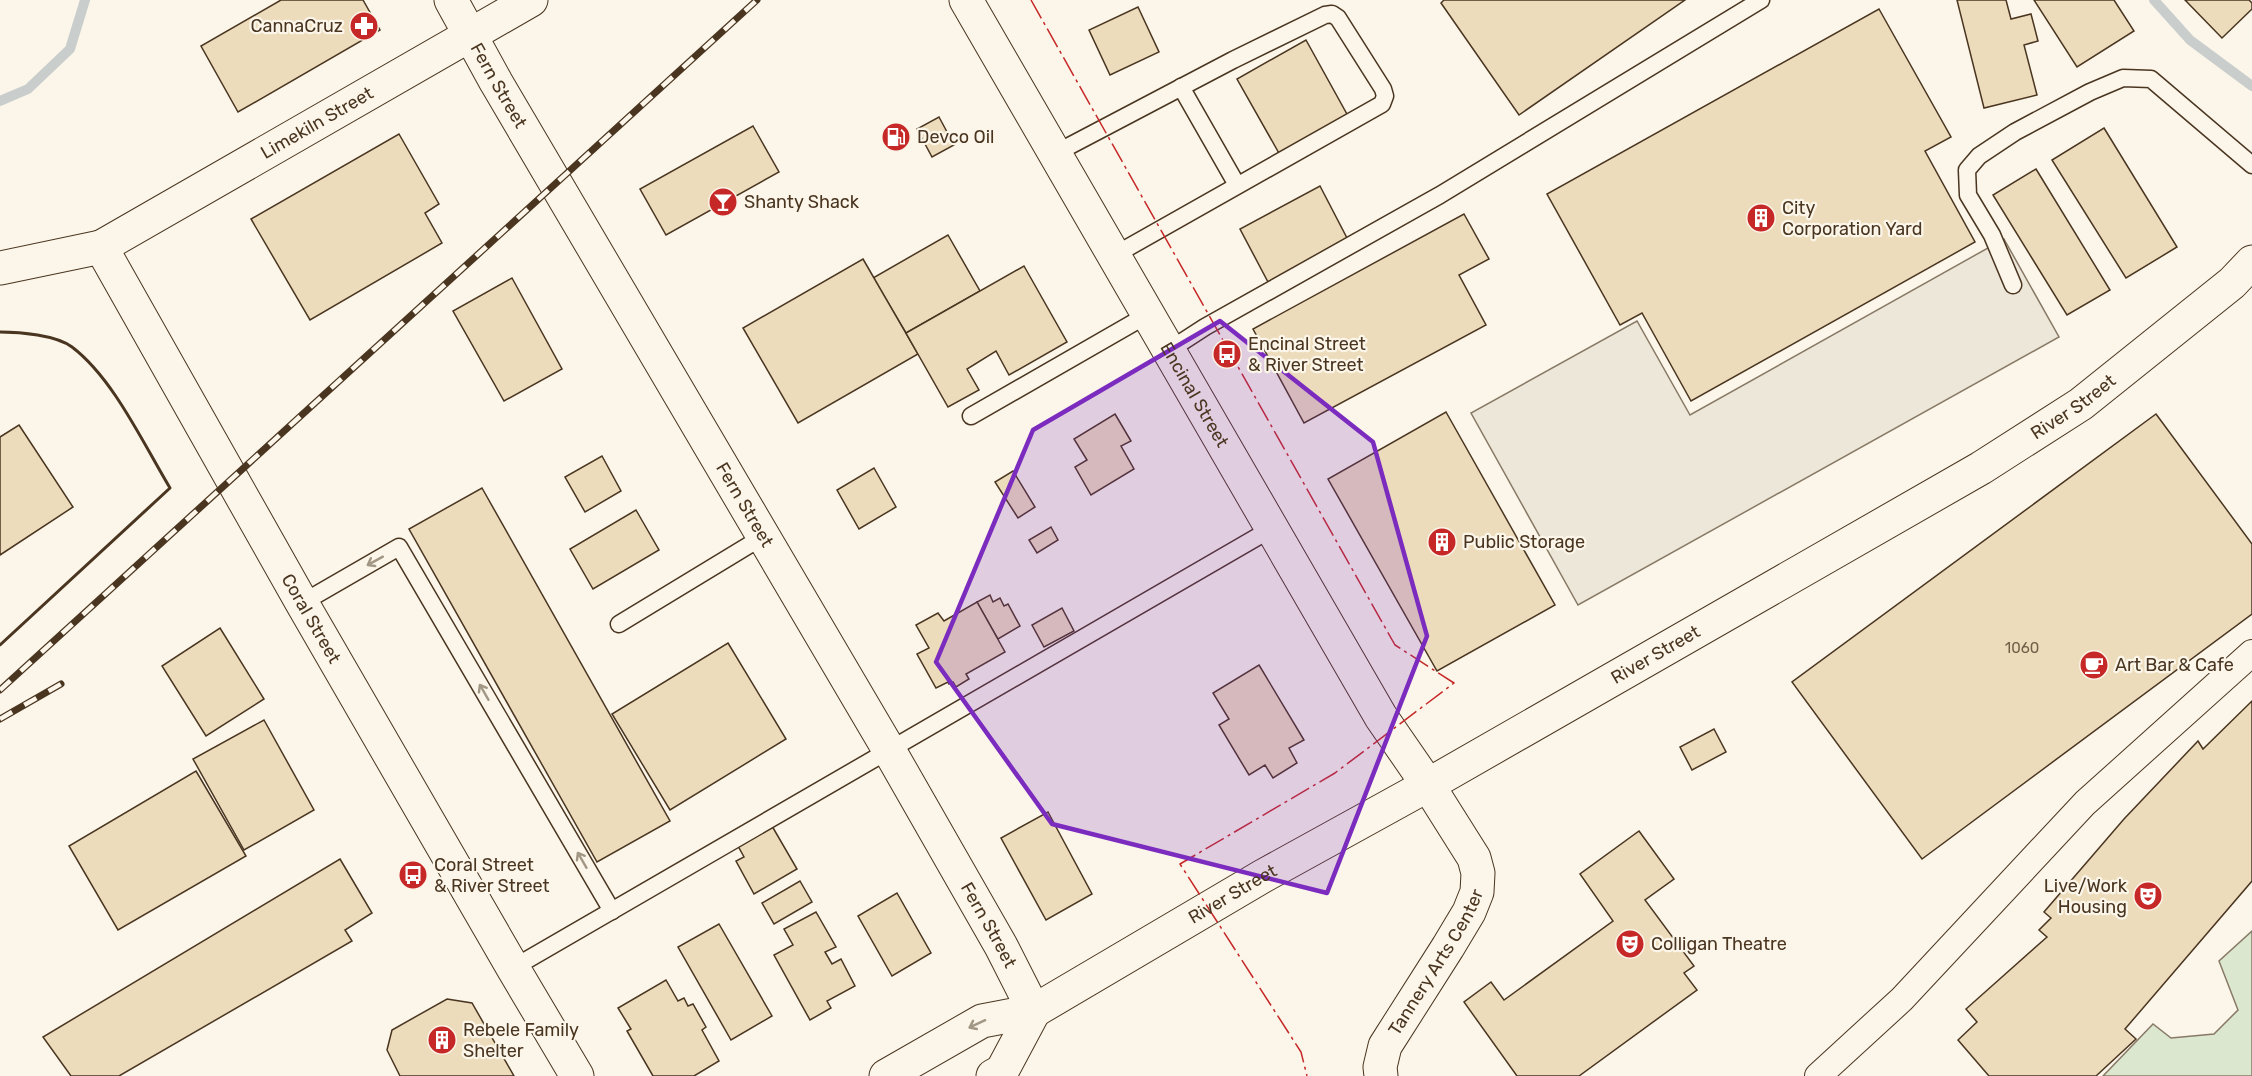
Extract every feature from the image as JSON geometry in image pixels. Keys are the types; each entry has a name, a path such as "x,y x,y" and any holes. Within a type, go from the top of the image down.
{"street":[{"name":"Fern Street","path":"451,0 889,750 1001,946 1034,1011"},
{"name":"Limekiln Street","path":"101,247 531,0"},
{"name":"Encinal Street","path":"966,0 1381,717 1428,785"},
{"path":"0,268 101,247"},
{"name":"Coral Street","path":"101,247 302,603 577,1076"},
{"name":"River Street","path":"886,1076 982,1021 1034,1011 1263,876 1428,785 1981,468 2081,404 2232,283 2252,262"},
{"path":"1818,1076 1902,999 2085,803 2252,653"},
{"name":"Tannery Arts Center","path":"1380,1076 1385,1046 1469,912 1477,892 1478,873 1474,858 1428,785"},
{"path":"993,1076 1002,1071 1034,1011"}],"lane":[{"path":"1168,351 1205,327 1440,195 1761,0"},
{"path":"1056,153 1325,15 1332,14 1338,18 1383,89 1385,96 1382,105 1113,256"},
{"path":"2013,285 1992,235 1968,195 1967,170 1979,156 2015,132 2090,92 2123,78 2151,79 2252,165"},
{"path":"1181,87 1237,185"},
{"path":"971,416 1147,315"},
{"path":"513,968 1271,528"},
{"path":"619,624 764,536"},
{"path":"302,603 399,548 612,911"}],"highlighted area":[{"path":"1220,321 1373,442 1427,636 1327,893 1052,824 936,662 1033,430"}],"green space":[{"path":"2252,931 2252,1076 2103,1076 2153,1024 2171,1038 2214,1034 2238,1010 2219,961"}],"shaded area":[{"path":"2004,239 2059,337 1578,605 1471,413 1637,321 1690,415"}],"building":[{"path":"281,0 363,0 380,30 238,112 201,46"},
{"path":"1444,0 1685,0 1519,115 1441,3"},
{"path":"1957,0 2006,0 2011,19 2031,14 2038,41 2024,45 2037,95 1984,108"},
{"path":"2034,0 2114,0 2134,31 2077,67"},
{"path":"2185,0 2249,0 2252,3 2252,9 2222,38"},
{"path":"1138,7 1159,52 1110,75 1089,30"},
{"name":"City Corporation Yard","path":"1879,9 1951,137 1925,151 1975,242 1691,401 1642,313 1620,325 1547,194"},
{"path":"1306,40 1348,116 1280,155 1237,79"},
{"path":"939,117 954,145 932,157 917,129"},
{"path":"753,126 779,172 666,235 640,189"},
{"path":"2104,128 2177,247 2126,278 2052,160"},
{"path":"399,134 439,204 425,213 442,243 310,320 251,219"},
{"path":"2036,169 2110,290 2067,315 1993,195"},
{"path":"1320,186 1348,240 1268,282 1240,229"},
{"path":"1464,214 1489,259 1459,275 1486,325 1304,423 1253,329"},
{"path":"948,235 980,291 906,333 873,278"},
{"path":"863,259 918,354 798,423 743,328"},
{"path":"1024,266 1067,342 1009,375 996,351 967,369 979,390 948,407 906,333"},
{"path":"512,278 562,369 504,401 453,311"},
{"name":"Public Storage","path":"1446,412 1555,605 1437,671 1328,479"},
{"path":"1115,414 1131,441 1121,446 1134,469 1091,495 1075,467 1087,460 1074,439"},
{"path":"2156,414 2252,544 2252,614 1922,859 1792,682"},
{"path":"19,425 73,507 0,555 0,437"},
{"path":"602,456 621,491 585,512 565,477"},
{"path":"874,468 896,507 859,529 837,490"},
{"path":"1013,471 1035,507 1018,518 995,482"},
{"path":"482,488 670,821 597,862 409,529"},
{"path":"636,510 659,550 593,589 570,549"},
{"path":"1051,527 1058,540 1037,553 1029,540"},
{"path":"990,595 993,602 1000,598 1004,606 1008,604 1020,626 998,639 977,602"},
{"path":"977,602 1005,652 966,674 969,679 956,687 953,682 949,684 948,682 936,688 917,654 929,648 916,625 938,613 944,621"},
{"path":"1062,608 1074,631 1044,647 1032,625"},
{"path":"220,628 264,699 206,736 162,666"},
{"path":"728,643 786,739 670,810 612,714"},
{"path":"1259,665 1304,740 1289,748 1297,763 1273,778 1265,765 1249,775 1219,725 1229,719 1213,693"},
{"name":"Live/Work Housing","path":"2252,701 2252,881 2125,1029 2136,1039 2096,1076 1989,1076 1958,1040 1977,1022 1966,1009 2047,937 2039,930 2051,918 2044,912 2124,819 2198,741 2203,749"},
{"path":"264,720 314,810 244,850 193,759"},
{"path":"1714,729 1726,752 1692,770 1680,747"},
{"path":"196,771 246,856 118,930 69,846"},
{"path":"1048,812 1092,894 1046,920 1001,838"},
{"path":"772,826 797,869 754,894 736,861 744,857 738,846"},
{"name":"Colligan Theatre","path":"1639,831 1674,879 1645,900 1694,966 1684,973 1697,990 1579,1076 1517,1076 1464,1002 1491,982 1504,1000 1613,921 1580,874"},
{"path":"340,859 372,913 345,930 352,941 119,1076 71,1076 43,1037"},
{"path":"800,881 812,902 774,924 762,903"},
{"path":"897,893 931,953 892,976 858,916"},
{"path":"816,912 836,947 825,952 832,964 841,959 855,986 827,1001 831,1008 810,1020 774,955 793,945 784,929"},
{"path":"719,924 772,1016 731,1040 678,947"},
{"path":"666,980 678,1001 684,998 688,1006 693,1004 706,1027 702,1030 719,1061 694,1076 653,1076 627,1031 631,1029 618,1008"},
{"name":"Rebele Family Shelter","path":"447,999 472,1003 514,1076 400,1076 387,1050 392,1030"}],"waterway":[{"path":"0,101 28,89 70,49 85,0"},
{"path":"2154,0 2190,40 2252,86"}],"railway":[{"path":"0,690 757,0"},
{"path":"0,719 61,684"}],"wall":[{"path":"0,332 57,340 72,347 87,360 114,393 170,488 0,645"}],"power":[{"path":"1031,0 1395,645 1454,683 1335,773 1180,864 1301,1052 1307,1076"}],"place":[{"name":"CannaCruz","path":"364,26"},
{"name":"Devco Oil","path":"896,137"},
{"name":"Shanty Shack","path":"723,202"},
{"name":"City Corporation Yard","path":"1761,218"},
{"name":"Encinal Street & River Street","path":"1227,354"},
{"name":"Public Storage","path":"1442,542"},
{"name":"Art Bar & Cafe","path":"2094,665"},
{"name":"Coral Street & River Street","path":"413,875"},
{"name":"Live/Work Housing","path":"2148,896"},
{"name":"Colligan Theatre","path":"1630,944"},
{"name":"Rebele Family Shelter","path":"442,1040"}]}
